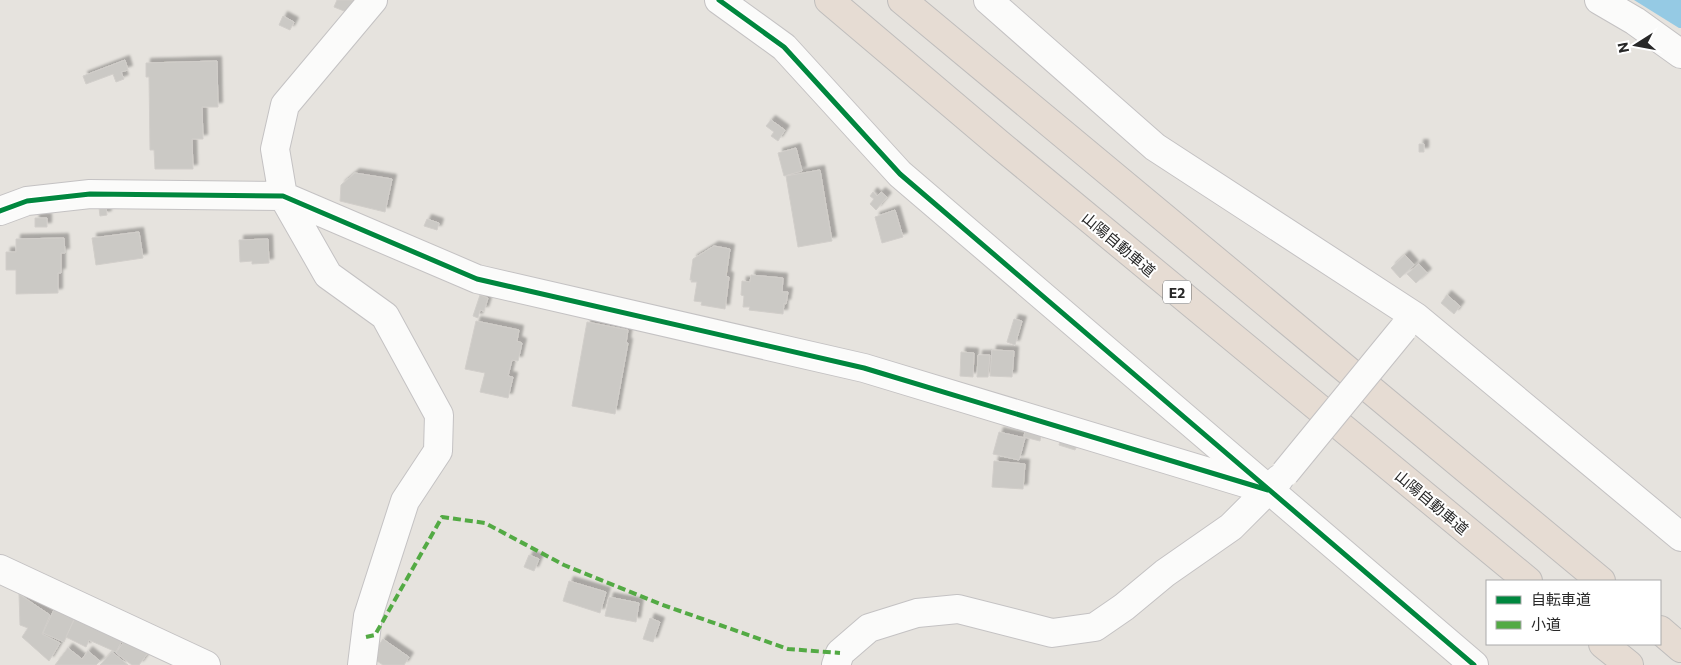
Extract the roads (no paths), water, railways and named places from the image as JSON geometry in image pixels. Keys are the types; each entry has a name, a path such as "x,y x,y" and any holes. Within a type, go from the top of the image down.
{"highway":[{"name":"山陽自動車道","path":"829,0 1014,157 1527,580"},
{"path":"902,0 1600,580"},
{"path":"1661,631 1681,648"},
{"path":"1604,645 1629,665"}],"street":[{"path":"362,665 368,616 405,501 438,451 438,415 385,316 328,275 283,196 275,148 285,105 373,0"},
{"path":"720,0 784,47 900,174 1277,482 1474,665"},
{"path":"988,0 1006,18 1155,147 1410,323 1681,537"},
{"path":"1598,0 1635,20 1681,54"},
{"path":"0,211 28,201 90,194 283,196 478,280 864,368 1277,482"},
{"path":"836,665 840,653 869,628 917,613 958,609 1052,633 1095,627 1124,607 1165,573 1231,527 1277,482 1410,323"},
{"path":"0,569 206,665"}],"water":[{"path":"1634,0 1681,0 1681,28 1679,28"}]}
